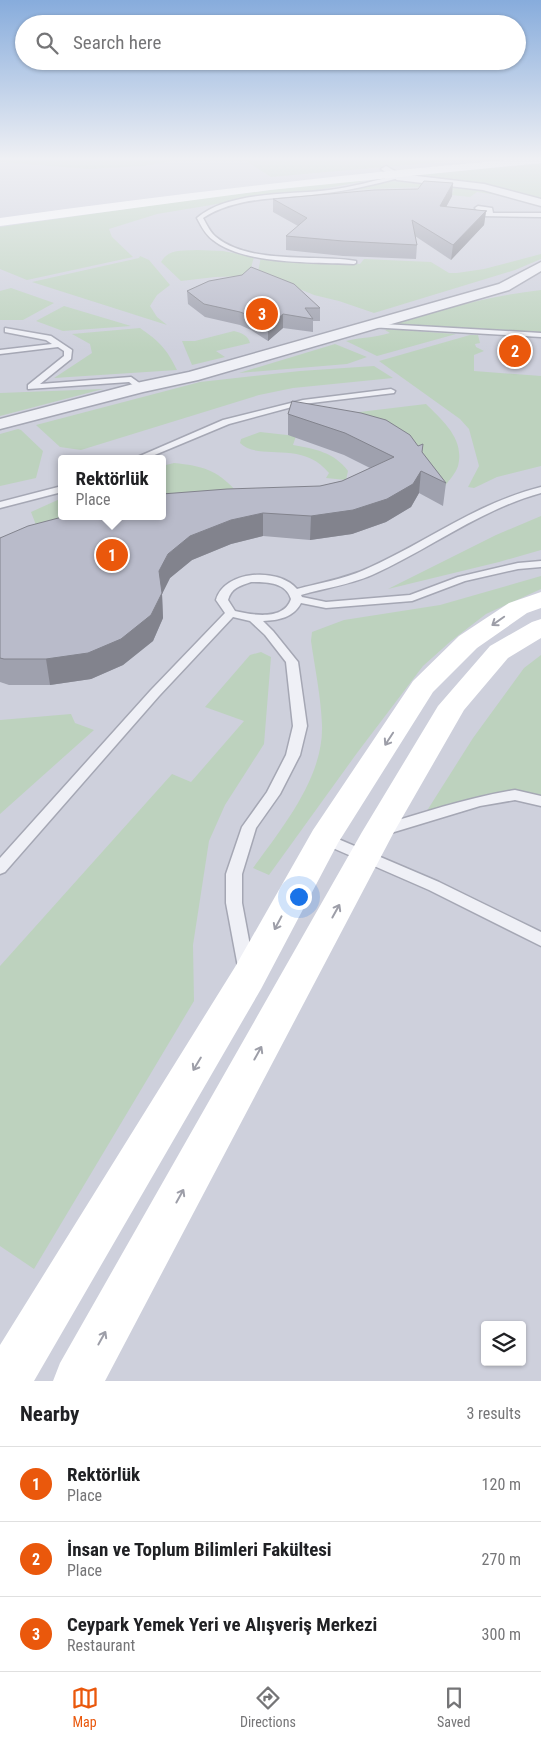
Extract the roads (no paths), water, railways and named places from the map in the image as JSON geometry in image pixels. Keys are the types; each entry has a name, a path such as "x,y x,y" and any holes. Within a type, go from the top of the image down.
{"street":[{"path":"504,287 541,266"},
{"path":"0,424 141,387 192,376 504,287 541,283"},
{"path":"6,1381 248,978 324,838 423,687 468,642 518,608 541,599"},
{"path":"78,1381 372,844 452,706 499,652 541,627"}],"lane":[{"path":"204,223 216,240 236,248 299,260 354,262"},
{"path":"367,325 541,335"},
{"path":"8,330 48,338 68,350 68,357 31,387 132,379 141,387"},
{"path":"0,352 59,345"},
{"path":"147,455 226,422 293,404 391,391"},
{"path":"0,505 58,490"},
{"path":"296,596 368,573 482,509 525,493 541,490"},
{"path":"296,596 295,605 280,616 254,619 231,613 222,600 224,592 239,582 255,579 272,579 290,587 296,596 326,605 412,598 462,579 518,566 541,564"},
{"path":"0,868 155,693 231,613"},
{"path":"248,978 234,903 234,874 249,827 273,794 293,756 300,726 292,662 270,633 254,619"},
{"path":"372,844 440,812 480,801 515,795 541,800"},
{"path":"324,838 372,844 541,940"}],"place":[{"name":"Ceypark Yemek Yeri ve Alışveriş Merkezi","path":"262,314"},
{"name":"İnsan ve Toplum Bilimleri Fakültesi","path":"515,351"},
{"name":"Rektörlük","path":"112,555"}]}
